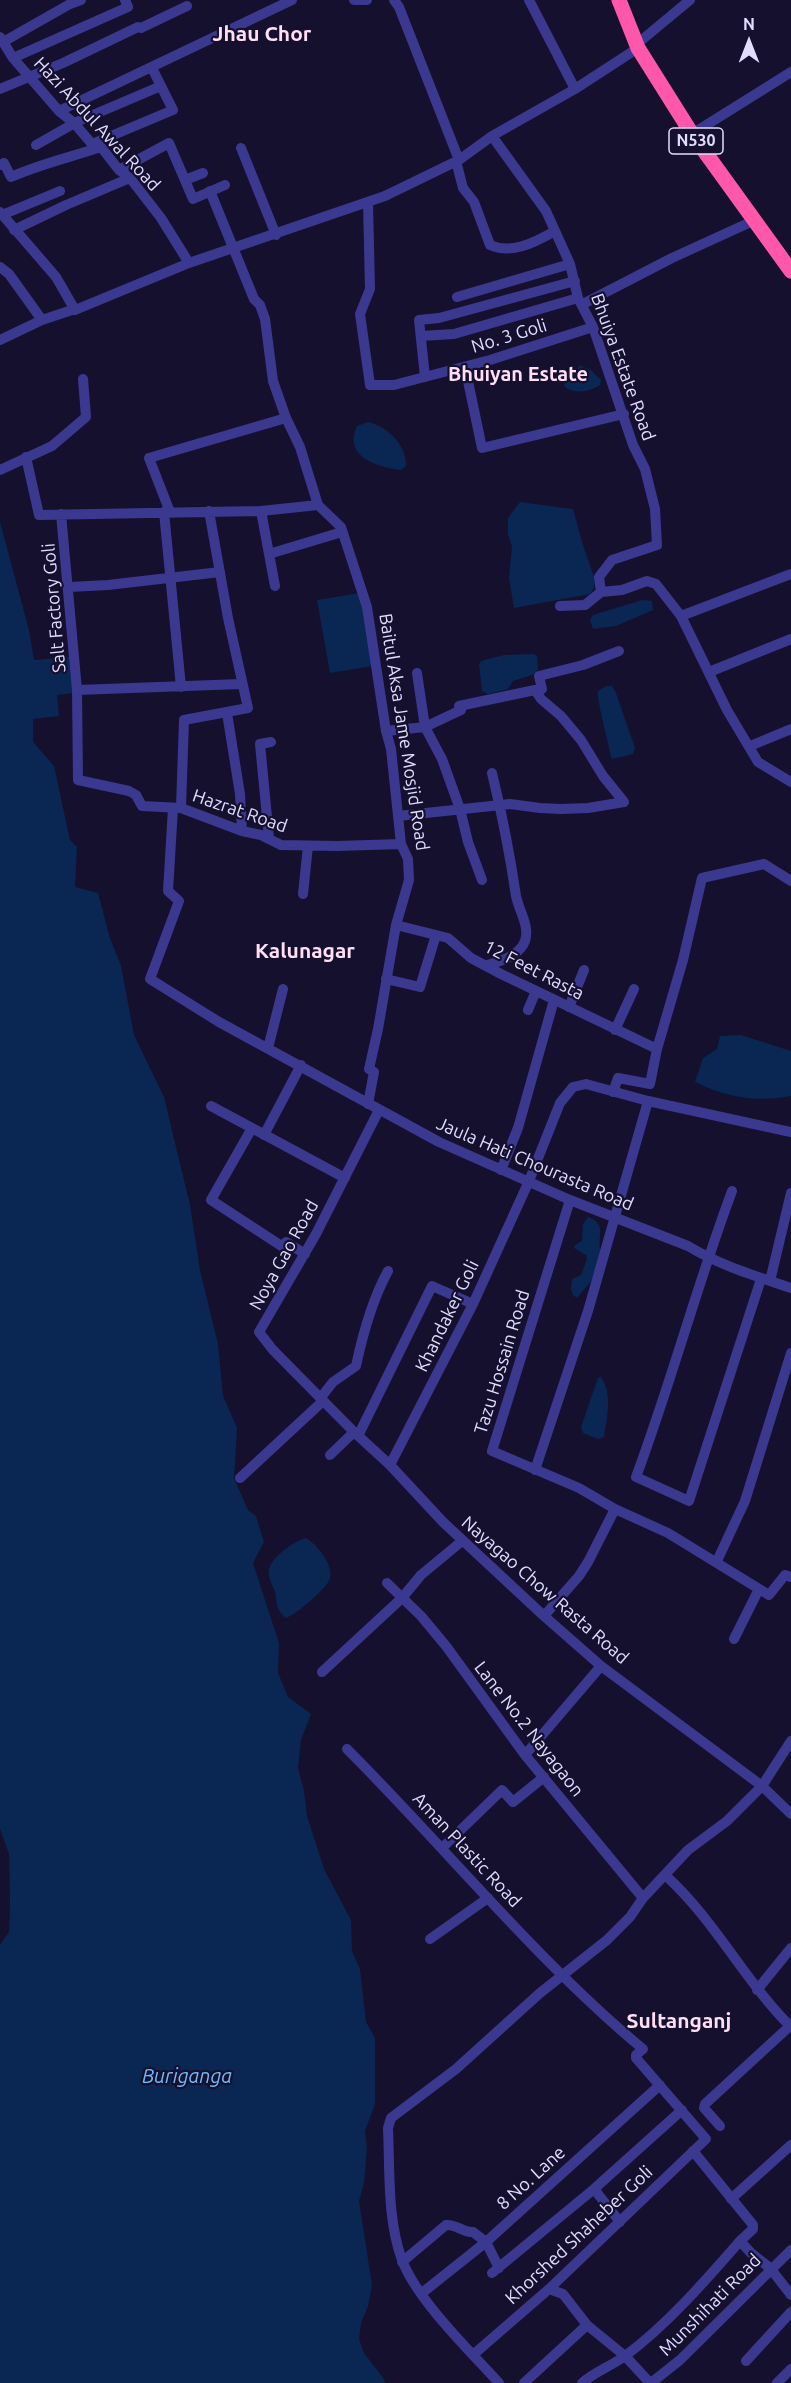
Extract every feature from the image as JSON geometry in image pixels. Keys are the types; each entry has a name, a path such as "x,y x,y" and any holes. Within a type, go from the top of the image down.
{"highway":[{"name":"N530","path":"619,0 638,46 692,134 791,271"}],"street":[{"path":"1,39 81,0"},
{"path":"13,58 128,7 125,0"},
{"path":"59,111 292,0"},
{"path":"354,0 367,0"},
{"path":"394,0 399,7 458,160 464,188 474,202 490,245 502,251 525,246 555,231"},
{"path":"529,0 575,88"},
{"path":"0,340 42,320 189,263 385,196 458,160 492,136 575,88 638,46 690,0"},
{"path":"0,89 187,6"},
{"name":"Hazi Abdul Awal Road","path":"1,39 13,58 59,111 130,178 160,218 189,263"},
{"path":"0,165 4,163 11,177 36,166 48,165 93,143 173,110 152,68"},
{"path":"692,134 791,72"},
{"path":"36,145 73,123 161,86"},
{"path":"93,143 123,123"},
{"name":"Bhuiya Estate Road","path":"492,136 546,211 570,264 633,445 645,469 655,509 657,545 612,560 599,577 601,592"},
{"path":"119,170 169,143 193,199 225,185"},
{"path":"241,148 276,235"},
{"path":"185,180 203,173"},
{"path":"14,230 130,178"},
{"path":"60,191 1,213 56,277 75,309"},
{"name":"Baitul Aksa Jame Mosjid Road","path":"210,191 265,319 273,381 286,418 300,447 318,504 341,527 367,607 386,731 391,749 401,844 408,859 409,880 396,925 369,1069 374,1072 368,1104"},
{"name":"No. 3 Goli","path":"368,202 370,290 360,314 370,385 394,385 465,367 593,327"},
{"path":"421,336 454,334 581,301 753,221"},
{"path":"458,297 570,264"},
{"path":"0,267 9,274 42,320"},
{"path":"425,377 419,320 439,318 575,281"},
{"path":"465,367 483,448 624,414"},
{"path":"0,470 52,446 86,417 83,379"},
{"path":"181,687 170,579 167,512 149,458 286,418"},
{"path":"26,457 39,515 261,511 318,504"},
{"path":"177,808 184,720 248,708 241,684 209,511"},
{"path":"261,511 275,586"},
{"name":"Salt Factory Goli","path":"61,514 78,690 78,780"},
{"path":"269,554 342,532"},
{"path":"69,587 170,579 219,572"},
{"path":"681,616 791,574"},
{"path":"560,606 585,605 601,592 622,590 647,581 656,584 681,616 727,710 758,762 791,782"},
{"path":"709,672 791,639"},
{"path":"386,731 426,727 461,710 459,706 542,688 539,676 583,665 619,651"},
{"path":"417,673 426,727 442,759 460,809 468,842 483,880"},
{"path":"78,690 241,684"},
{"path":"398,816 500,805 518,804 540,808 561,808 624,802 603,776 581,740 535,690"},
{"path":"227,713 240,794 242,831"},
{"path":"750,746 791,729"},
{"path":"269,838 260,744 271,742"},
{"path":"487,965 497,963 514,954 522,947 526,931 517,898 513,868 492,773"},
{"name":"Hazrat Road","path":"78,780 129,791 136,795 142,806 177,808 269,838 282,845 401,844"},
{"name":"Jaula Hati Chourasta Road","path":"177,808 168,891 179,902 150,979 219,1022 439,1142 570,1200 688,1246 707,1257 791,1288"},
{"path":"303,894 308,846"},
{"path":"791,881 764,864 702,878 650,1084 618,1078 613,1092 791,1132"},
{"name":"12 Feet Rasta","path":"396,925 448,938 471,958 657,1049"},
{"path":"386,979 420,987 436,935"},
{"path":"569,1007 584,970"},
{"path":"268,1048 284,989"},
{"path":"615,1030 634,989"},
{"path":"528,1010 536,991"},
{"path":"501,1170 524,1107 554,1000"},
{"path":"264,1135 301,1065"},
{"name":"Khandaker Goli","path":"390,1465 473,1304 529,1181 560,1103 573,1087 581,1084 613,1092"},
{"path":"535,1470 588,1311 648,1101"},
{"path":"211,1106 345,1178"},
{"name":"Noya Gao Road","path":"323,1401 273,1350 260,1332 305,1254 379,1110"},
{"path":"252,1128 211,1200 283,1247 286,1242 305,1254"},
{"path":"732,1191 707,1257 636,1477 689,1501 766,1280 791,1192"},
{"name":"Tazu Hossain Road","path":"570,1200 492,1451 579,1488 615,1509 668,1533 717,1561 759,1589"},
{"path":"240,1478 323,1401 322,1396 333,1382 356,1366 378,1289 388,1271"},
{"path":"330,1455 356,1434 432,1286 473,1304"},
{"path":"717,1561 745,1501 791,1353"},
{"name":"Nayagao Chow Rasta Road","path":"323,1401 390,1465 462,1541 544,1616 601,1666 762,1786 791,1814"},
{"path":"544,1616 584,1569 615,1509"},
{"path":"322,1672 402,1598 421,1575 462,1541"},
{"path":"734,1639 759,1589 769,1595 785,1575 791,1577"},
{"name":"Lane No.2 Nayagaon","path":"387,1583 446,1646 525,1755 643,1898"},
{"path":"525,1755 601,1666"},
{"path":"499,2383 443,2321 402,2262 392,2215 388,2128 391,2118 456,2069 561,1976 607,1940 688,1850 727,1821 762,1786 791,1741"},
{"name":"Aman Plastic Road","path":"347,1749 561,1976 643,2049 636,2055 636,2058 660,2085"},
{"path":"442,1848 502,1790 513,1802 544,1777"},
{"path":"665,1875 694,1903 740,1956 757,1990 790,2026 705,2104 704,2108 720,2126"},
{"path":"430,1939 488,1898"},
{"path":"757,1990 791,1948"},
{"path":"402,2262 446,2225 452,2224 473,2232 486,2242 495,2271 594,2189 682,2110 660,2085"},
{"name":"8 No. Lane","path":"422,2293 486,2242 660,2085"},
{"name":"Khorshed Shaheber Goli","path":"474,2354 549,2289 706,2139 682,2110"},
{"path":"731,2199 791,2145"},
{"path":"582,2383 592,2374 625,2356 689,2298 754,2227 693,2151"},
{"path":"594,2189 620,2222"},
{"path":"740,2241 751,2253 771,2268 791,2295"},
{"name":"Munshihati Road","path":"650,2383 680,2360 791,2250"},
{"path":"549,2289 563,2294 587,2325 625,2356 650,2383"},
{"path":"746,2361 791,2312"},
{"path":"524,2383 587,2325"},
{"path":"777,2383 791,2369"}],"water":[{"path":"580,365 592,371 601,380 600,385 582,392 572,391 564,386"},
{"path":"368,422 389,432 399,444 406,466 401,470 372,463 358,452 354,445 357,426"},
{"path":"520,502 573,509 595,580 590,594 514,608 509,578 512,546 508,534 508,518"},
{"name":"Buriganga","path":"0,522 29,630 34,660 69,657 73,693 57,695 59,716 33,719 33,742 54,766 70,840 77,847 75,887 98,893 110,938 121,966 134,1035 164,1097 190,1205 200,1270 218,1344 223,1396 237,1428 234,1478 248,1510 256,1516 264,1542 253,1563 279,1643 278,1673 288,1697 311,1714 301,1740 298,1768 307,1816 324,1869 351,1920 352,1951 360,1969 366,2022 375,2038 375,2104 365,2131 367,2149 364,2183 359,2201 372,2285 368,2306 361,2323 359,2339 364,2353 385,2383 0,2383 0,1945 9,1932 10,1902 9,1854 0,1829"},
{"path":"360,593 373,666 330,673 317,600"},
{"path":"642,600 652,601 653,610 616,626 593,629 590,620 593,615"},
{"path":"534,654 537,656 538,669 535,674 513,681 508,689 488,694 482,691 479,664 481,661 504,655"},
{"path":"606,686 612,686 616,693 635,748 633,754 612,759 598,695 598,691"},
{"path":"741,1035 791,1051 791,1096 765,1099 742,1097 719,1092 695,1082 703,1058 717,1049 720,1036"},
{"path":"588,1217 595,1220 600,1228 602,1253 592,1280 577,1298 571,1289 572,1279 581,1275 587,1259 586,1255 574,1248 582,1241 583,1224"},
{"path":"601,1377 607,1391 608,1406 604,1437 598,1439 583,1433 581,1427 598,1378"},
{"path":"306,1538 315,1545 328,1563 329,1581 297,1612 286,1618 277,1606 269,1569 284,1550"}],"district":[{"name":"Jhau Chor","path":"262,34"},
{"name":"Bhuiyan Estate","path":"518,374"},
{"name":"Kalunagar","path":"305,951"},
{"name":"Sultanganj","path":"679,2021"}]}
